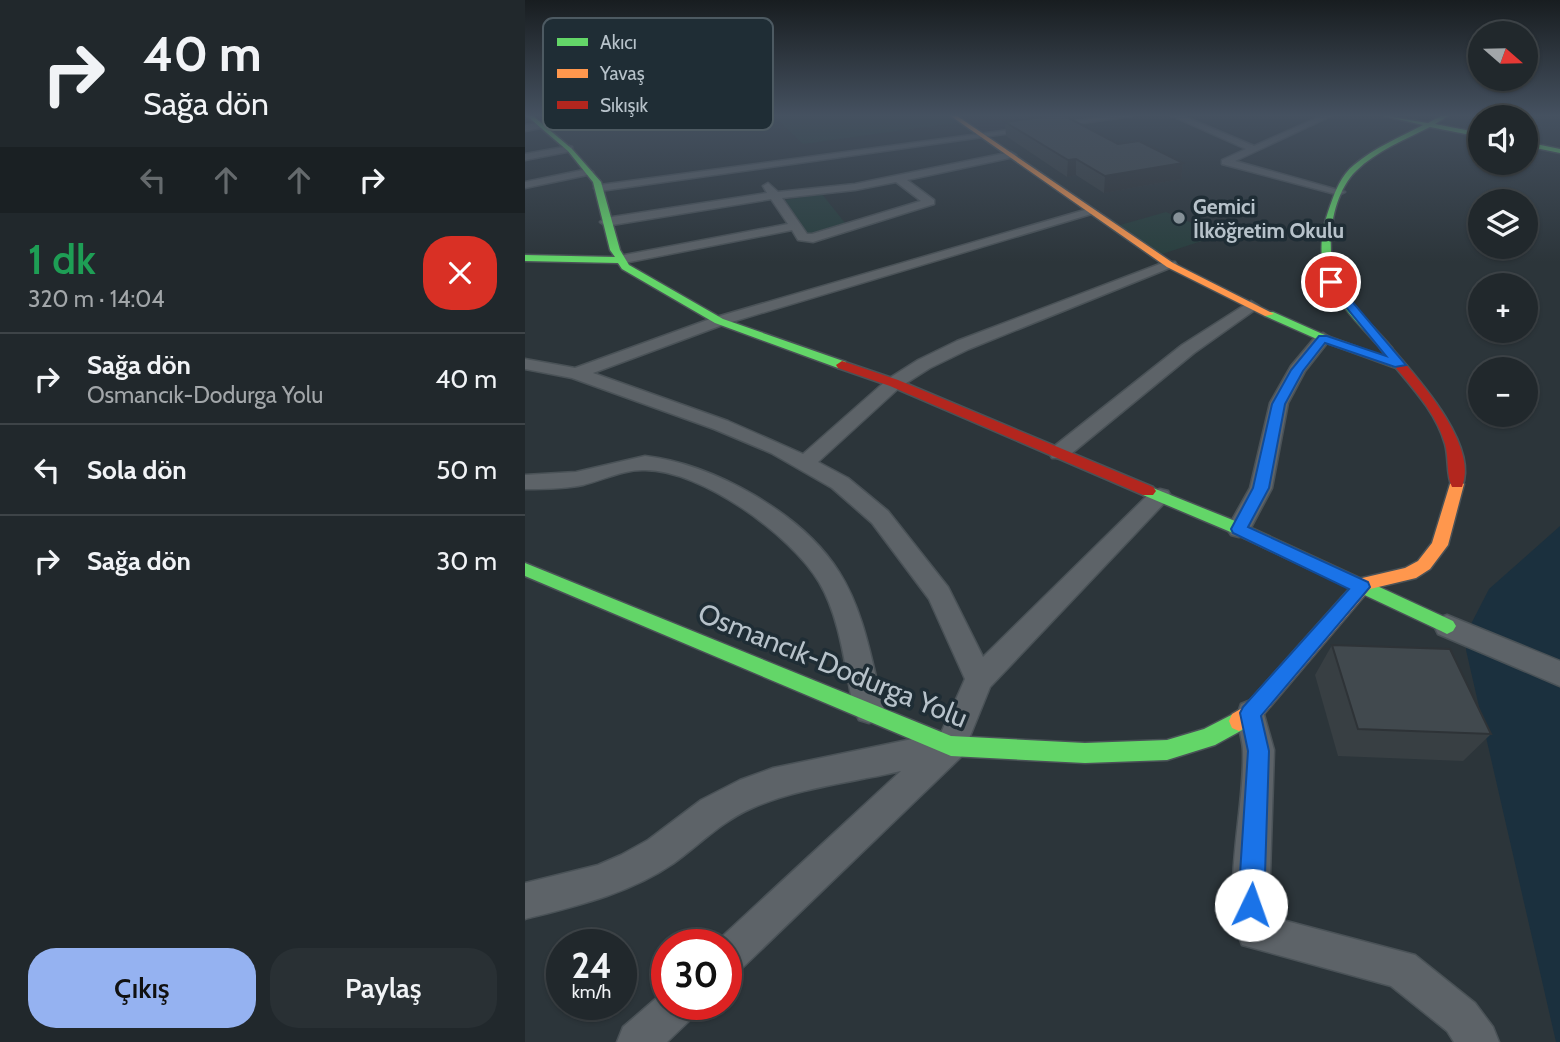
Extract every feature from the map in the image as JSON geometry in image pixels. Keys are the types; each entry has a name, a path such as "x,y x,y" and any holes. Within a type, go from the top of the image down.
{"street":[{"path":"582,165 600,188 606,222 619,260 634,273 719,321 894,383 1239,529 1447,626 1560,674"},
{"path":"600,188 764,165"},
{"path":"606,222 775,196 831,195 964,165"},
{"path":"1025,165 1170,265 1251,306 1323,338 1400,365"},
{"path":"1236,165 1339,192"},
{"path":"1359,165 1339,192 1324,231 1322,246 1326,269 1341,297 1431,401 1451,435 1457,459 1455,492 1443,537 1431,559 1410,573 1373,580 1362,587"},
{"path":"754,166 803,237 813,238 854,220 930,202 898,178"},
{"path":"525,185 588,172"},
{"path":"576,373 719,321 1093,212"},
{"path":"525,258 619,260 795,226"},
{"path":"804,464 894,383 924,364 963,345 1170,265"},
{"path":"1059,453 1188,349 1251,306"},
{"path":"1239,529 1261,488 1279,404 1297,370 1323,338"},
{"path":"525,364 576,373 721,425 778,449 840,484 880,517 939,594 979,679"},
{"path":"525,482 581,478 612,468 647,463 672,468 735,493 778,523 813,556 830,578 845,620 869,710"},
{"path":"742,943 951,746 979,679 1160,496"},
{"name":"Osmancık-Dodurga Yolu","path":"525,569 951,746 1085,754 1167,750 1208,738 1251,713 1362,587"},
{"path":"1251,713 1259,751 1251,905 1255,932 1401,969 1461,1017 1478,1042"},
{"path":"525,901 600,882 633,867 660,852 713,811 762,788 951,746"},
{"path":"638,1042 661,1020"}],"green space":[{"path":"822,194 845,223 808,234 785,200"},
{"path":"1166,212 1220,235 1156,256 1113,227"}],"shaded area":[{"path":"1560,526 1560,1042 1556,1042 1466,650 1470,626 1489,589"}],"building":[{"path":"1086,165 1173,165 1105,176"},
{"path":"1332,645 1450,649 1491,734 1358,729"}],"traffic: fast":[{"path":"582,165 597,182 615,250 625,267 719,321 842,365"},
{"path":"1360,165 1352,171 1339,192 1326,232 1325,252 1328,270 1335,286 1386,348"},
{"path":"525,258 619,260"},
{"path":"1269,314 1323,338 1400,365"},
{"path":"1148,491 1239,529 1447,626"},
{"path":"525,569 951,746 1085,753 1167,750 1208,738 1239,721"}],"traffic: slow":[{"path":"1024,165 1170,265 1269,314"},
{"path":"1239,721 1251,714 1364,584 1410,573 1424,565 1440,545 1457,484"}],"traffic: jam":[{"path":"1386,348 1424,394 1445,426 1456,463 1457,484"},
{"path":"842,365 894,383 1148,491"}],"place":[{"name":"Gemici İlköğretim Okulu","path":"1179,218"}],"route":[{"path":"1251,905 1259,751 1251,713 1362,587 1239,529 1257,500 1261,488 1279,404 1297,370 1323,338 1400,365 1331,282"}]}
